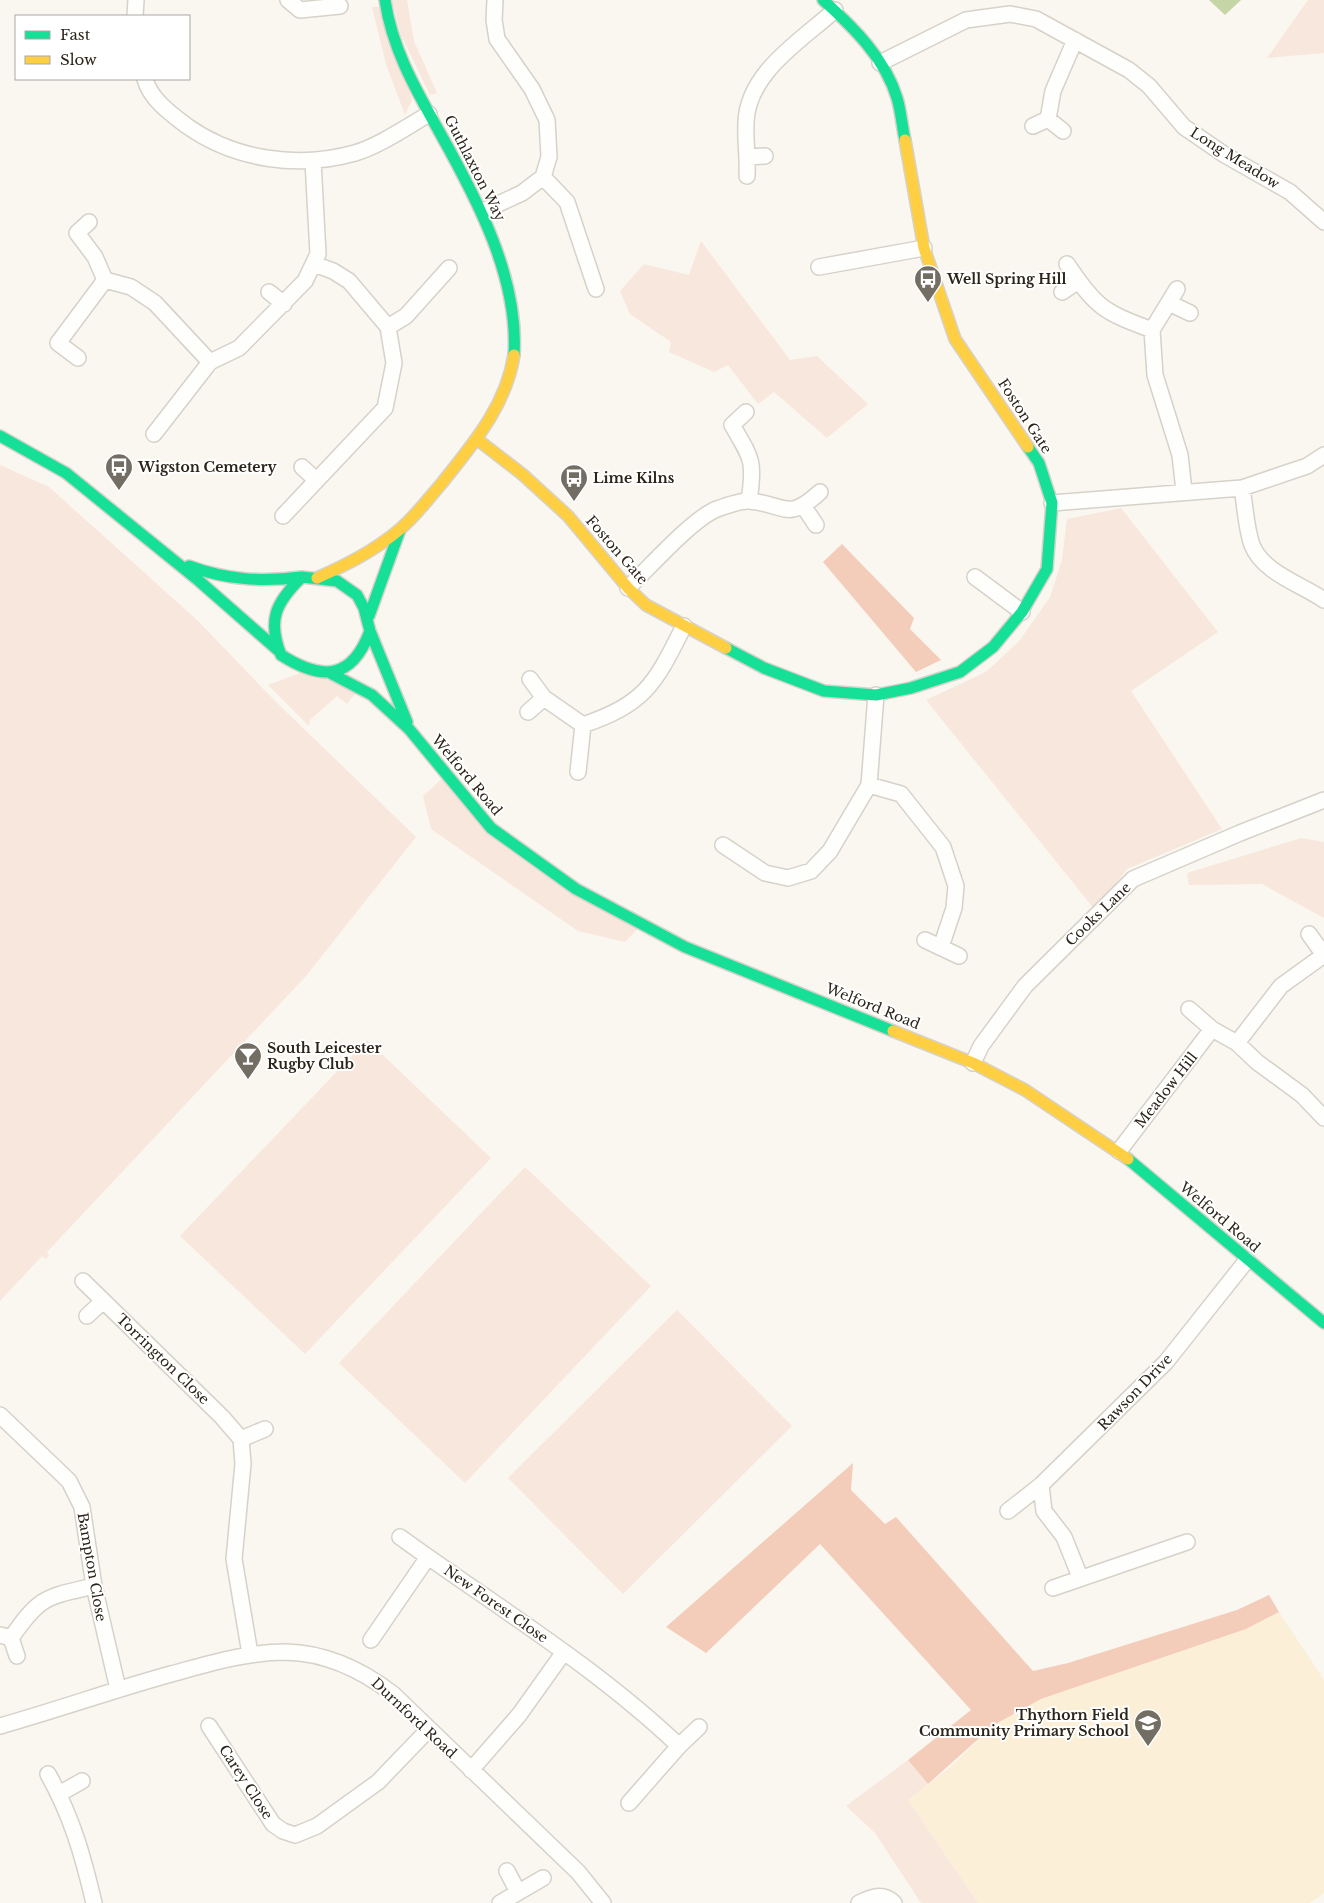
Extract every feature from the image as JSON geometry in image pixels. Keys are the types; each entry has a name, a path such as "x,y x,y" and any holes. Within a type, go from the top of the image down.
{"street":[{"path":"135,15 136,0"},
{"path":"288,0 300,10 310,15 340,6"},
{"name":"Guthlaxton Way","path":"317,578 362,557 400,530 478,440 500,400 513,361 514,329 507,284 483,211 415,89 391,31 385,0"},
{"path":"483,211 522,194 542,177 549,157 547,120 532,89 497,39 494,20 495,0"},
{"path":"747,176 746,120 755,89 771,67 829,5"},
{"name":"Foston Gate","path":"478,440 522,474 568,516 628,588 646,605 764,668 824,691 876,695 911,688 960,672 993,647 1022,612 1047,569 1052,503 1038,463 956,339 924,248 897,97 880,63 858,32 829,5"},
{"name":"Long Meadow","path":"880,63 966,20 1011,7 1128,70 1149,86 1184,127 1225,155 1290,192 1324,222"},
{"path":"1048,119 1053,91 1075,40"},
{"path":"145,80 147,88 168,113 207,140 247,156 313,161 356,152 429,114"},
{"path":"1033,126 1048,119"},
{"path":"1048,119 1063,131"},
{"path":"748,157 765,156"},
{"path":"154,434 210,362 239,348 305,281 318,254 313,161"},
{"path":"542,177 567,202 596,289"},
{"path":"89,222 77,233 95,256 106,280 130,287 155,303 210,362"},
{"path":"819,267 924,248"},
{"path":"283,516 385,408 394,363 388,327 349,282 333,271 314,264"},
{"path":"1067,264 1097,304 1108,312 1152,330"},
{"path":"388,327 406,316 449,268"},
{"path":"78,358 58,343 106,280"},
{"path":"1062,292 1078,281"},
{"path":"1177,289 1152,330 1155,376 1180,454 1184,492"},
{"path":"269,292 284,304"},
{"path":"1169,303 1190,313"},
{"path":"746,412 732,425 748,453 754,470 749,501"},
{"path":"0,436 66,473 173,560 292,663 308,670 332,674 354,662 366,646 370,631 369,616 361,598 338,581 302,577 266,582 216,576 173,560"},
{"path":"1052,503 1242,488 1307,466 1324,455"},
{"path":"302,467 316,480"},
{"path":"1242,488 1252,544 1260,558 1269,567 1324,600"},
{"path":"628,588 683,533 715,509 749,501 788,511 804,507 820,492"},
{"path":"804,507 816,525"},
{"name":"Guthlaxton Way","path":"369,616 400,530"},
{"path":"279,651 273,628 278,603 302,577"},
{"path":"976,577 1022,612"},
{"path":"583,725 609,716 639,698 659,675 684,626"},
{"name":"Welford Road","path":"370,631 409,729"},
{"name":"Welford Road","path":"332,674 372,695 409,729 492,828 576,889 684,947 973,1063 1025,1090 1119,1151 1324,1323"},
{"path":"530,679 544,698 583,725"},
{"path":"723,845 765,873 788,878 811,871 830,851 869,784 876,695"},
{"path":"528,712 544,698"},
{"path":"578,772 583,725"},
{"path":"869,784 901,794 943,847 956,886 954,908 941,947"},
{"name":"Cooks Lane","path":"973,1063 981,1046 1025,986 1133,879 1240,833 1324,800"},
{"path":"1236,1043 1281,986 1324,955 1309,934"},
{"path":"925,940 959,956"},
{"path":"1190,1008 1212,1028 1236,1043 1257,1062 1302,1095 1324,1118"},
{"name":"Meadow Hill","path":"1119,1151 1212,1028"},
{"name":"Rawson Drive","path":"1008,1511 1041,1485 1166,1362 1247,1260"},
{"name":"Torrington Close","path":"83,1281 222,1417 241,1439"},
{"path":"87,1316 102,1301"},
{"name":"Bampton Close","path":"0,1415 69,1481 82,1507 94,1586 118,1689"},
{"path":"250,1654 234,1559 244,1464 241,1439 265,1429"},
{"path":"1041,1485 1044,1511 1064,1536 1080,1577"},
{"name":"New Forest Close","path":"400,1537 564,1652 642,1710 679,1746"},
{"path":"1053,1588 1080,1577 1187,1542"},
{"name":"New Forest Close","path":"371,1640 428,1557"},
{"path":"17,1656 5,1636 30,1611 50,1596 94,1586"},
{"name":"Durnford Road","path":"0,1726 118,1689 250,1654 286,1652 314,1655 369,1676 429,1729 578,1872 603,1903"},
{"path":"471,1770 519,1715 564,1652"},
{"name":"Carey Close","path":"209,1726 273,1824 283,1831 295,1835 317,1826 378,1782 429,1729"},
{"path":"629,1803 679,1746 699,1727"},
{"path":"48,1774 59,1794 82,1848 94,1903"},
{"path":"59,1794 82,1781"},
{"path":"507,1871 518,1892"},
{"path":"500,1903 543,1878"},
{"path":"859,1903 878,1896 889,1898 894,1903"}],"shaded area":[{"path":"392,0 407,0 414,41 437,93 430,95 400,33"},
{"path":"1209,0 1241,0 1225,15"},
{"path":"1308,0 1324,0 1324,53 1267,58"},
{"path":"372,7 384,7 412,100 405,115 386,64"},
{"path":"701,241 790,360 817,356 868,404 827,438 774,392 758,404 728,365 714,372 669,352 671,342 630,314 620,291 644,264 689,275"},
{"path":"0,465 49,487 198,621 275,701 416,837 306,976 47,1252 49,1255 46,1259 42,1256 0,1301"},
{"path":"1121,508 1218,632 1131,691 1222,829 1127,869 1095,910 926,700 986,672 1020,640 1050,597 1062,560 1067,519"},
{"path":"842,544 914,618 910,629 941,660 916,672 823,562"},
{"path":"308,670 359,688 347,704 337,696 310,720 309,726 268,685"},
{"path":"446,775 491,828 642,924 625,942 578,931 431,829 423,796"},
{"path":"1301,838 1324,842 1324,918 1262,884 1189,885 1187,873"},
{"path":"367,1040 491,1158 305,1354 180,1236"},
{"path":"525,1167 651,1286 465,1483 339,1363"},
{"path":"677,1310 792,1426 623,1594 508,1478"},
{"path":"853,1463 851,1490 885,1524 896,1517 1033,1671 1068,1663 1237,1610 1269,1595 1279,1612 1246,1629 1041,1699 994,1725 928,1784 908,1760 971,1710 820,1544 706,1653 666,1627"},
{"name":"Thythorn Field Community Primary School","path":"1279,1612 1324,1680 1324,1893 1310,1903 978,1903 908,1800 948,1769 994,1725 1041,1699 1246,1629"},
{"path":"908,1760 928,1784 908,1800 978,1903 921,1903 875,1833 846,1806"}],"traffic: fast":[{"path":"385,0 393,35 406,69 468,185 493,240 503,268 510,297 514,326 514,355"},
{"path":"823,0 867,44 885,70 892,83 900,108 905,140"},
{"path":"0,436 66,473 198,580 279,651"},
{"path":"726,648 764,668 824,691 876,695 911,688 960,672 993,647 1022,612 1047,569 1052,503 1039,463 1028,447"},
{"path":"369,616 400,530"},
{"path":"189,566 203,571 245,579 302,577"},
{"path":"370,631 363,647 345,667 334,671 322,672 310,669 281,655 275,632 276,612 280,603 302,577 337,581 357,595 364,608 370,631 407,722"},
{"path":"332,674 372,695 409,729 491,828 576,889 685,947 893,1031"},
{"path":"1128,1159 1324,1323"}],"traffic: slow":[{"path":"905,140 924,248 955,339 1028,447"},
{"path":"317,578 349,563 380,545 416,514 487,424 504,391 514,355"},
{"path":"478,440 522,474 568,516 628,588 646,605 726,648"},
{"path":"893,1031 973,1063 1025,1090 1128,1159"}],"place":[{"name":"Well Spring Hill","path":"928,303"},
{"name":"Wigston Cemetery","path":"119,491"},
{"name":"Lime Kilns","path":"574,502"},
{"name":"South Leicester Rugby Club","path":"248,1080"},
{"name":"Thythorn Field Community Primary School","path":"1148,1747"}]}
